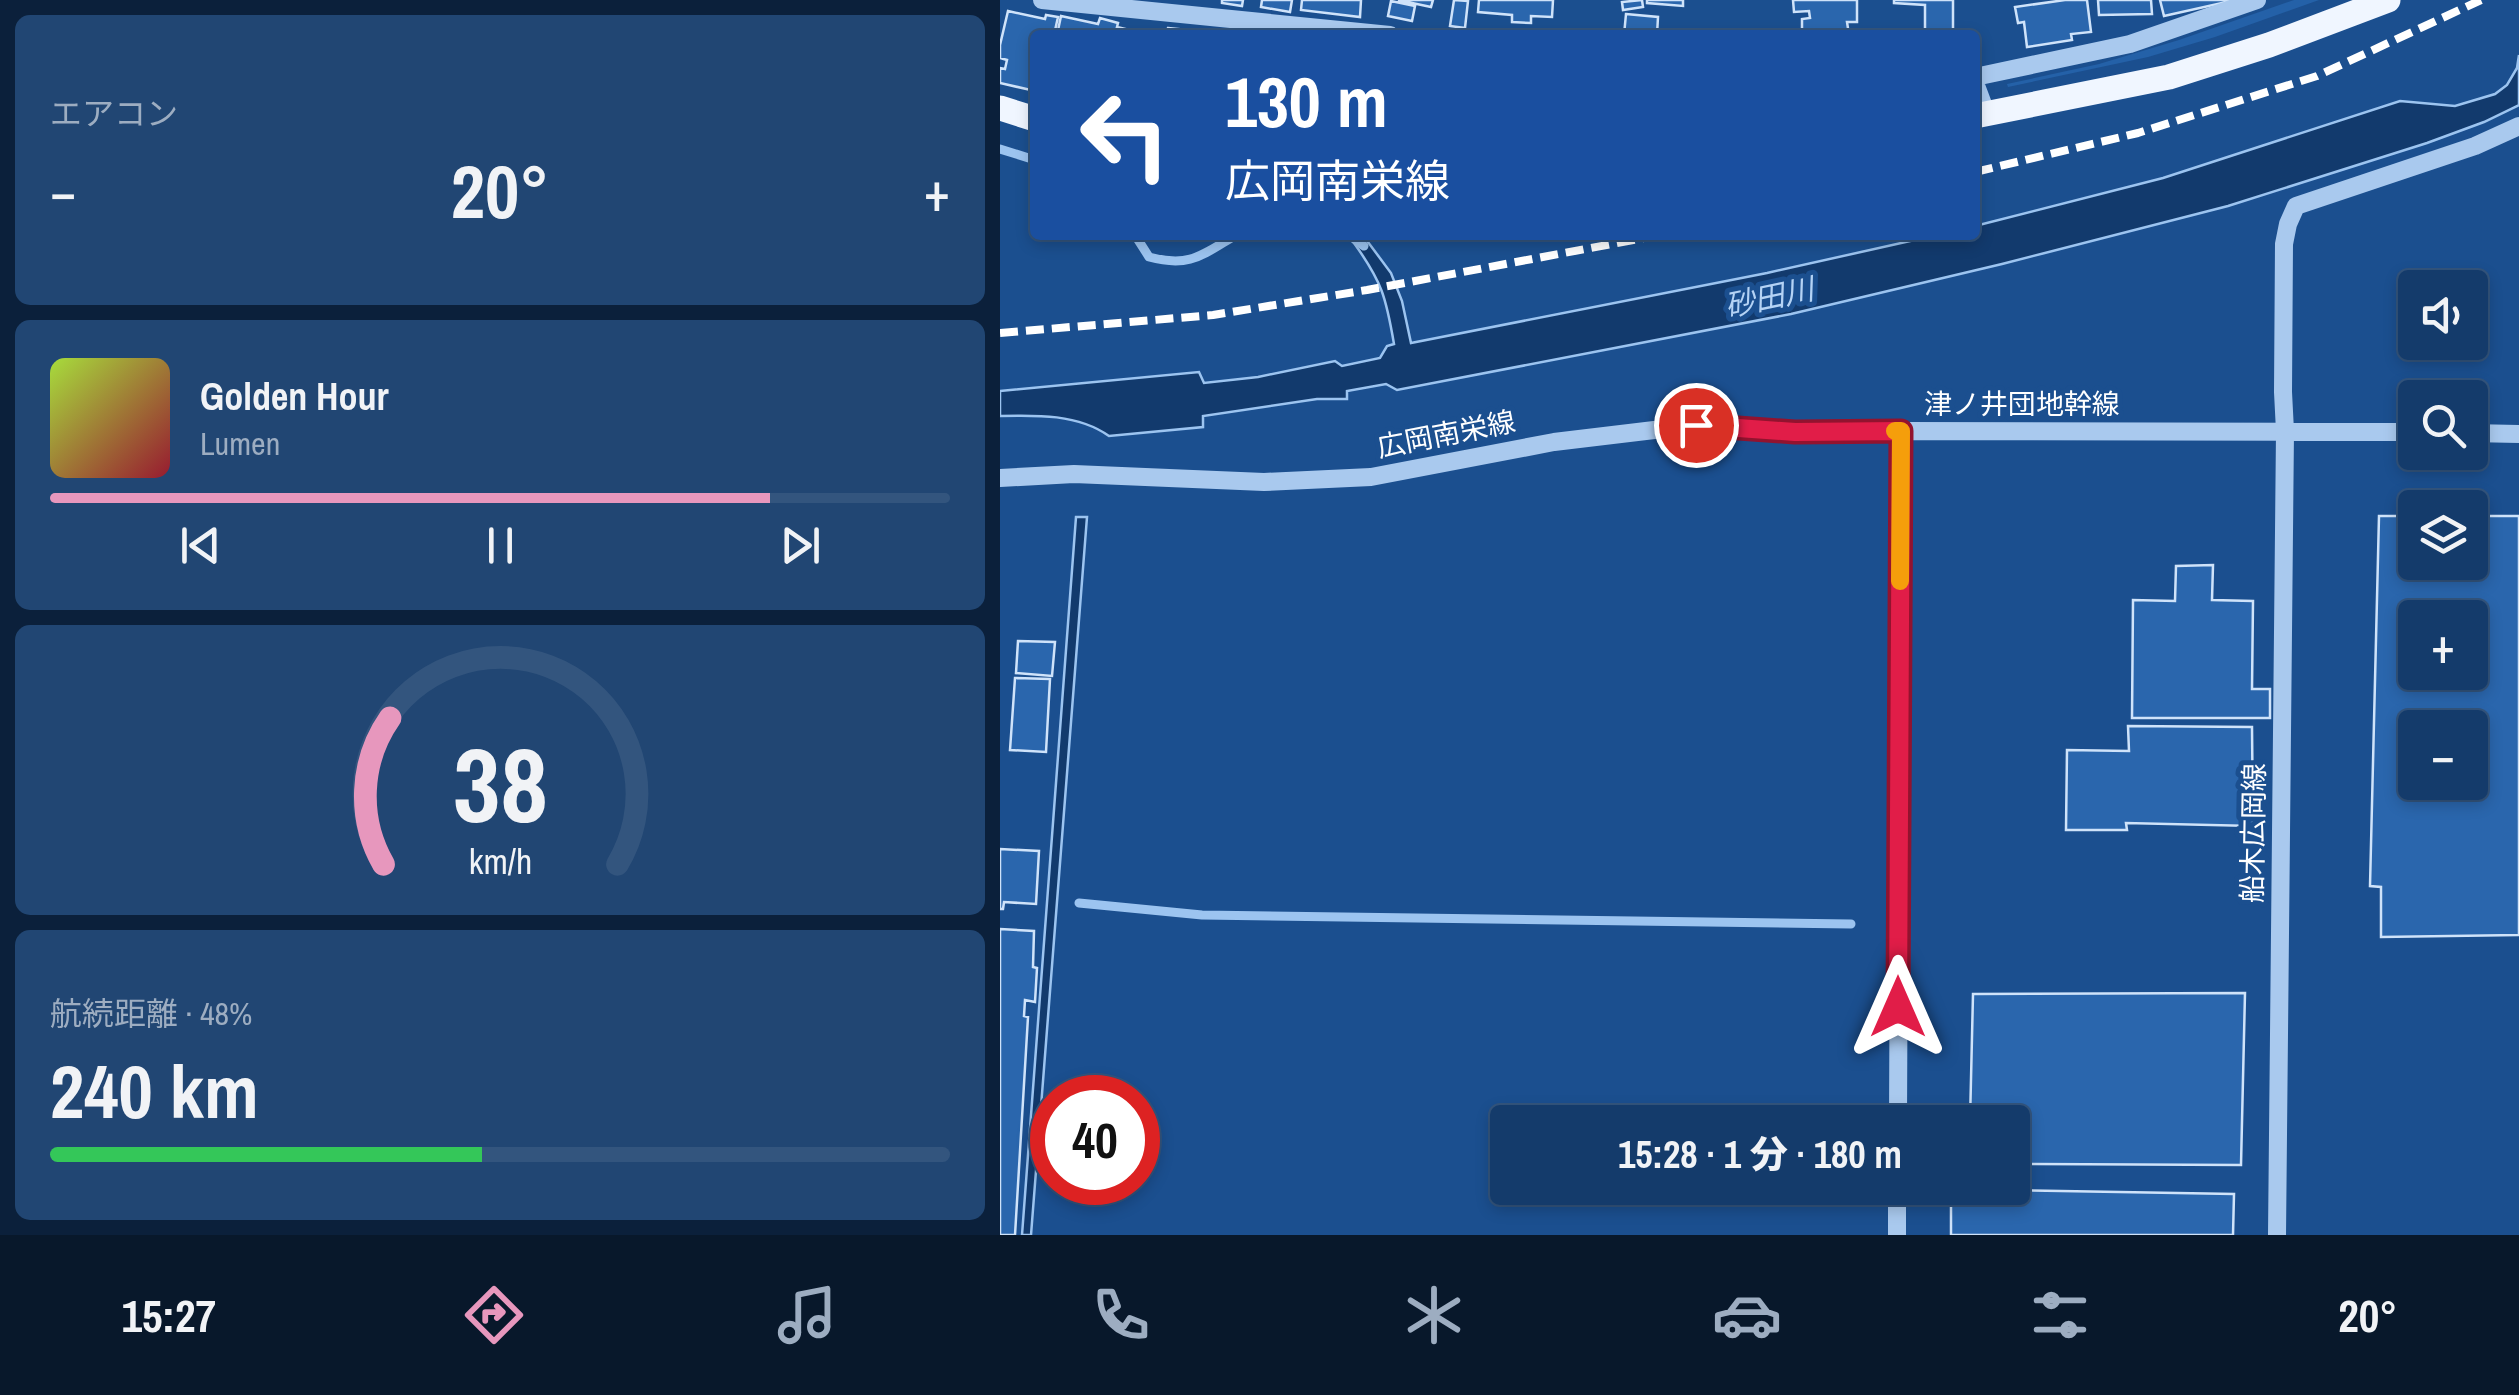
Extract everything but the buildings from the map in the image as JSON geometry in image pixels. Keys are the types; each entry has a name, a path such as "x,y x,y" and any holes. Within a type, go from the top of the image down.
{"main road":[{"path":"1981,116 2169,77 2388,0"},
{"path":"1000,108 1030,117"}],"street":[{"path":"1042,0 1340,30"},
{"path":"1980,79 2130,44 2257,0"},
{"name":"船木広岡線","path":"2277,1235 2284,244 2288,224 2296,206 2475,146 2519,126"},
{"name":"広岡南栄線","path":"1000,478 1074,474 1264,482 1371,477 1554,442 1696,425 1795,432 1901,431"},
{"name":"津ノ井団地幹線","path":"1898,1105 1901,431 2398,432"},
{"path":"2488,433 2519,434"},
{"path":"1897,1205 1897,1235"}],"shaded area":[{"path":"2294,0 2319,0 2148,57 2008,87 2007,84 2099,64"}],"water":[{"name":"砂田川","path":"2519,55 2519,105 2427,143 2228,206 1791,314 1397,390 1386,384 1347,391 1347,399 1317,399 1203,416 1203,427 1109,436 1071,420 1000,416 1000,391 1199,372 1204,383 1258,377 1335,361 1342,366 1380,358 1387,346 1394,344 1382,290 1354,243 1361,240 1366,240 1391,273 1411,343 1915,240 1980,240 1980,225 2163,178 2400,101 2455,106 2495,94 2507,85"},
{"path":"1076,517 1087,517 1043,1075 1034,1075"},
{"path":"1030,1129 1030,1205 1033,1205 1031,1235 1022,1235"}],"waterway":[{"path":"1000,149 1030,158"},
{"path":"1138,240 1149,257 1175,261 1195,258 1228,240"},
{"path":"1356,240 1364,246"},
{"path":"1079,903 1202,915 1851,924"}],"railway":[{"path":"1980,171 2138,133 2317,76 2481,0"},
{"path":"1000,333 1213,315 1633,240"}],"slow traffic":[{"path":"1895,431 1901,431 1900,581"}],"route":[{"path":"1696,425 1795,432 1901,431 1898,1007"}]}
